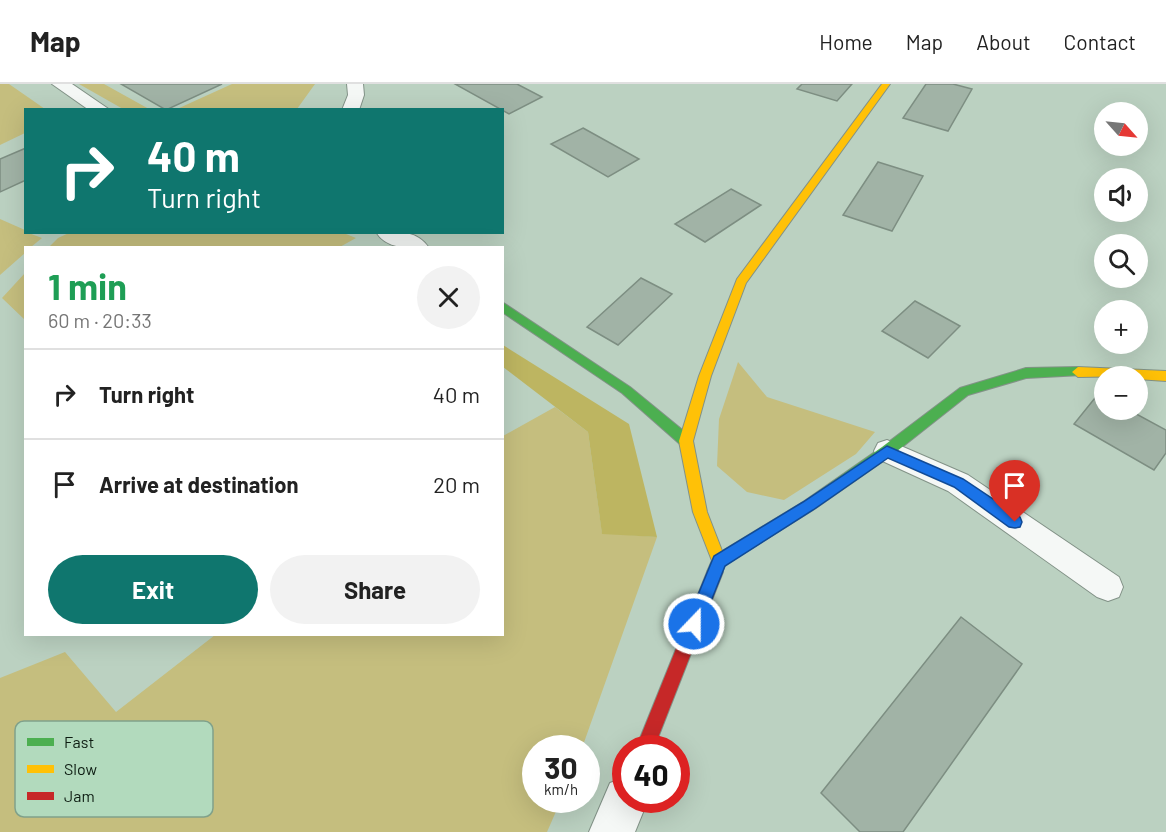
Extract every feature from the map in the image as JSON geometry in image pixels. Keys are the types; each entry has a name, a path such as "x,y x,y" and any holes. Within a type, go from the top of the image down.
{"street":[{"path":"719,561 700,512 686,441 705,376 741,282 886,84"},
{"path":"504,307 626,390 686,441"},
{"path":"650,735 719,561 808,506 887,451 964,391 1026,373 1099,371 1166,376"},
{"path":"612,832 620,813"}],"lane":[{"path":"60,84 99,108"},
{"path":"351,108 356,95 355,84"},
{"path":"887,451 958,483 1108,587"}],"shaded area":[{"path":"0,84 9,84 44,108 24,108 24,133 0,145"},
{"path":"79,84 104,84 147,108 121,108"},
{"path":"232,84 315,84 298,108 179,108"},
{"path":"0,219 24,230 24,234 42,238 32,246 24,246 24,254 0,275"},
{"path":"67,234 346,234 356,238 342,246 50,246 58,238"},
{"path":"24,274 24,319 2,298"},
{"path":"504,346 629,424 657,537 602,534 588,432 504,368"},
{"path":"738,362 767,397 875,432 856,454 784,500 747,492 717,466 719,419"},
{"path":"555,407 588,432 602,533 657,537 587,735 522,735 522,813 555,813 547,832 0,832 0,678 65,652 116,712 214,636 504,636 504,435"}],"building":[{"path":"121,84 222,84 170,108 163,108"},
{"path":"455,84 517,84 542,97 509,114 504,111 504,108 498,108"},
{"path":"802,84 852,84 837,101 797,89"},
{"path":"926,84 953,84 972,89 948,131 903,118"},
{"path":"583,128 639,159 608,177 551,144"},
{"path":"24,149 24,181 0,192 0,159"},
{"path":"878,162 923,176 892,231 843,215"},
{"path":"731,189 761,205 705,242 675,224"},
{"path":"641,278 672,294 618,345 587,327"},
{"path":"915,301 960,326 928,358 882,331"},
{"path":"1094,399 1094,420 1148,420 1166,430 1166,453 1154,470 1074,424"},
{"path":"961,617 1022,664 903,832 860,832 821,793"}],"traffic: fast":[{"path":"504,307 626,390 686,441"},
{"path":"715,572 719,561 808,506 887,451 964,391 1026,373 1078,372"}],"traffic: slow":[{"path":"719,561 700,512 686,441 705,376 741,282 886,84"},
{"path":"1078,372 1166,376"}],"traffic: jam":[{"path":"650,735 715,572"}],"route":[{"path":"694,624 719,561 808,506 887,451 958,483 1015,522"}]}
